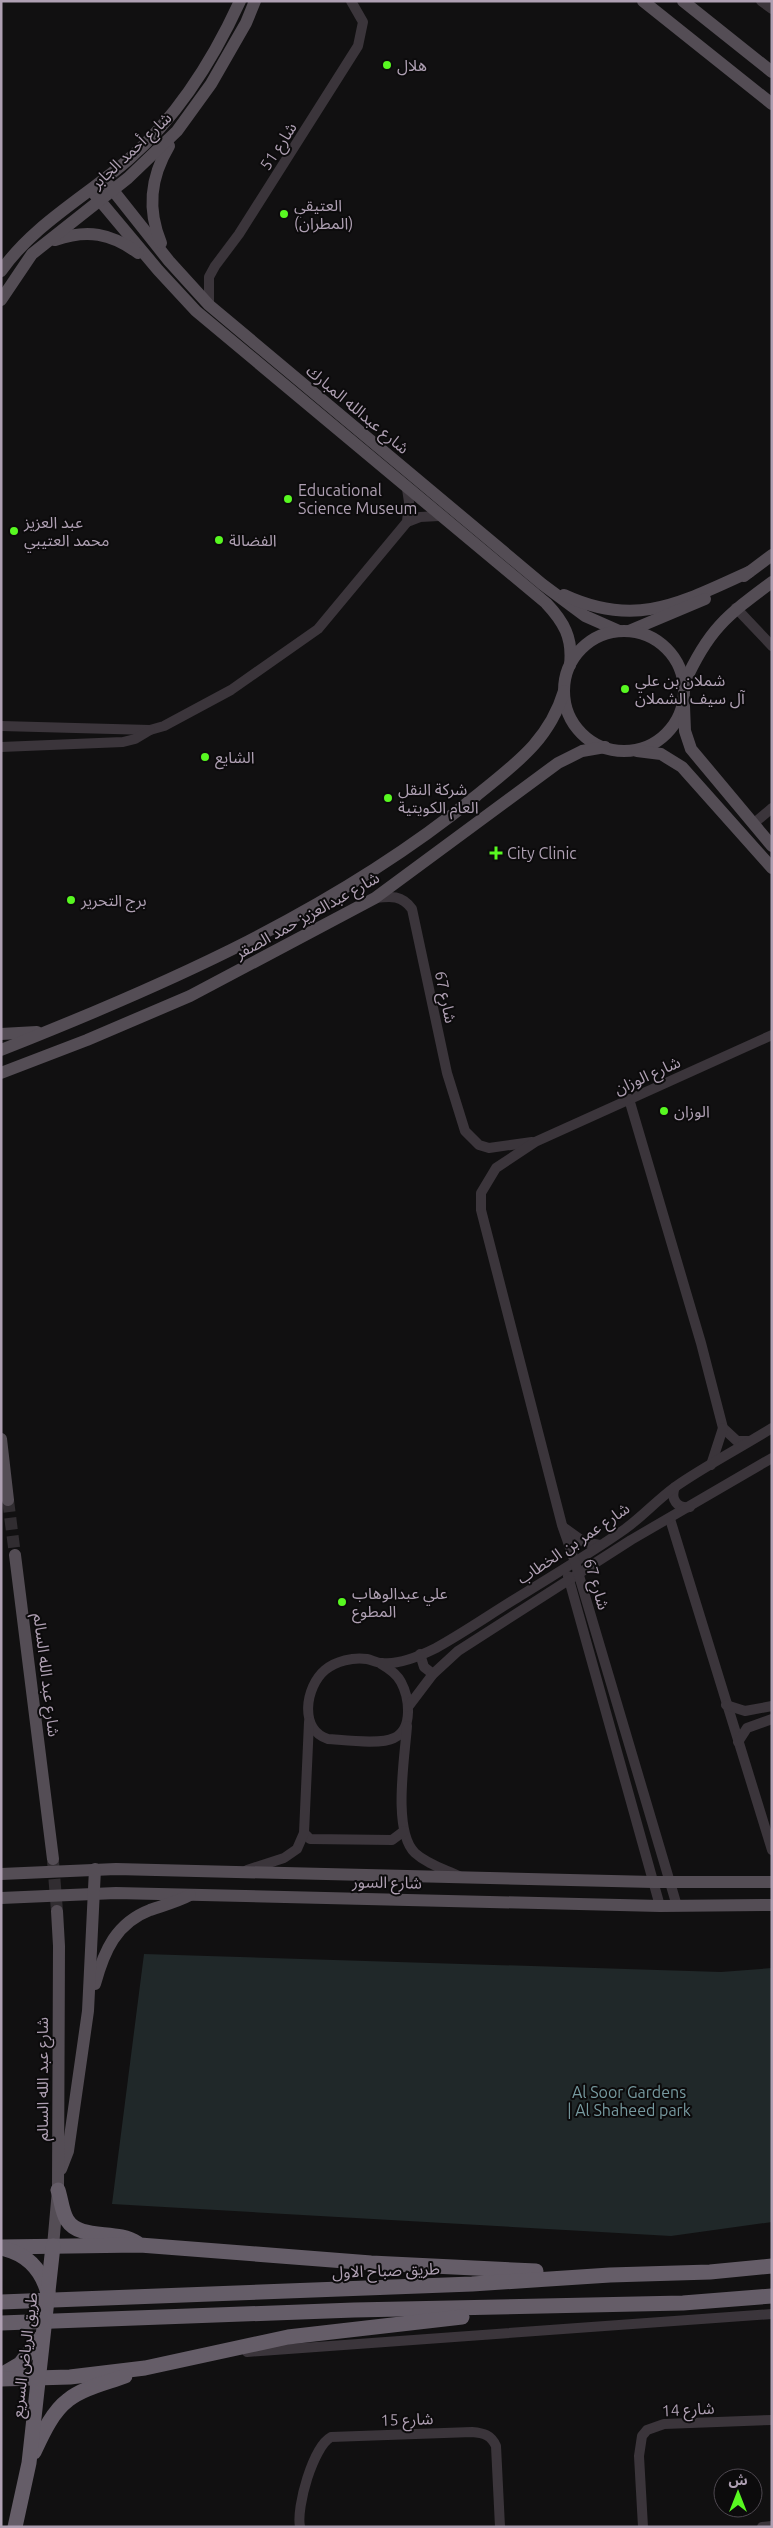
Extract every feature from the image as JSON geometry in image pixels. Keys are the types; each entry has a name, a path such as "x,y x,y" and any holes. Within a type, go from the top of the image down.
{"highway":[{"path":"58,2190 66,2217 74,2228 84,2232 117,2234 140,2245"},
{"path":"1,2248 140,2245 371,2263 610,2275"},
{"name":"طريق الرياض السريع","path":"15,2527 29,2463 39,2378 35,2356 43,2333 48,2295 46,2274 53,2246"},
{"path":"1,2248 28,2259 46,2274"},
{"name":"طريق صباح الاول","path":"1,2302 472,2284 610,2275 710,2272 772,2266"},
{"path":"1,2323 344,2311 683,2303 772,2296"},
{"path":"29,2463 45,2431 66,2401 79,2393 145,2368 288,2337 551,2307"},
{"path":"1,2375 35,2356"},
{"path":"1,2379 39,2378 145,2368"}],"main road":[{"name":"شارع أحمد الجابر","path":"1,271 23,243 91,190 148,141 179,106 219,42 240,1"},
{"name":"شارع أحمد الجابر","path":"1,300 18,272 39,248 113,190 177,131 211,84 246,22 255,1"},
{"path":"643,1 686,38 772,104"},
{"path":"683,1 772,72"},
{"path":"169,262 154,226 151,200 153,184 159,165 177,131"},
{"name":"شارع عبدالله المبارك","path":"104,179 169,262 209,305 542,584 585,616 624,631"},
{"name":"شارع عبدالله المبارك","path":"91,190 196,311 557,615 570,638 570,665"},
{"path":"39,248 68,236 96,233 121,242 156,267"},
{"path":"772,555 749,572 689,607 624,631 593,639 581,649 570,665 564,691 566,707 578,729 589,739 605,747 661,754 682,767 772,868"},
{"path":"542,584 599,608 616,612 640,612 680,601 749,572"},
{"path":"684,684 704,645 722,621 736,608 772,582"},
{"path":"624,631 653,638 667,648 680,668 684,684 685,731 691,749 772,846"},
{"name":"شارع عبدالعزيز حمد الصقر","path":"1,1050 50,1031 183,972 267,932 371,872 455,813 530,749 549,728 557,715 564,691"},
{"path":"632,750 649,745 669,730 677,718 683,700"},
{"name":"شارع عبدالعزيز حمد الصقر","path":"1,1073 190,996 375,898 558,762 582,751 605,747"},
{"path":"1,1034 50,1031"},
{"path":"1,1081 26,1064"},
{"path":"1,1438 8,1500"},
{"name":"شارع عبد الله السالم","path":"16,1556 53,1859"},
{"path":"58,2174 68,2151 88,2011 95,1869"},
{"name":"شارع السور","path":"1,1874 95,1869 653,1882 772,1882"},
{"name":"شارع السور","path":"1,1898 95,1893 660,1906 772,1905"},
{"path":"88,2011 103,1958 118,1930 136,1916 179,1901 190,1894"},
{"name":"شارع عبد الله السالم","path":"53,2246 58,2190 59,1946 56,1911"}],"street":[{"name":"شارع 51","path":"209,305 209,278 215,266 253,213 344,71 360,40 363,22 351,1"},
{"path":"761,1 772,10"},
{"path":"407,489 409,502 407,522"},
{"path":"150,730 6,726 4,735 5,747 123,742 135,739 150,730 164,726 231,690 318,629 407,522 420,517 439,516"},
{"path":"736,608 772,646"},
{"path":"753,824 772,808"},
{"name":"شارع 67","path":"375,898 397,897 406,901 412,909 447,1074 465,1131"},
{"name":"شارع الوزان","path":"481,1210 481,1193 496,1168 535,1142 772,1035"},
{"path":"629,1099 701,1343 723,1428 736,1442 752,1441"},
{"name":"شارع الوزان","path":"465,1131 479,1145 489,1148 535,1142"},
{"name":"شارع 67","path":"481,1210 562,1525 579,1574 676,1906"},
{"path":"711,1465 723,1428"},
{"name":"شارع عمر بن الخطاب","path":"381,1664 420,1654 452,1639 627,1528 675,1487 772,1428"},
{"name":"شارع عمر بن الخطاب","path":"408,1707 433,1674 458,1651 631,1540 772,1458"},
{"path":"675,1487 673,1498 675,1502 679,1506 690,1507"},
{"path":"670,1519 772,1850"},
{"path":"562,1525 584,1542 600,1545"},
{"name":"شارع 67","path":"566,1567 660,1906"},
{"path":"420,1654 424,1666 433,1674"},
{"path":"240,1873 284,1858 297,1849 304,1833 309,1699 315,1682 324,1671 336,1663 351,1658 367,1659 381,1664 401,1681 408,1707 402,1801 404,1831 414,1852 428,1863 465,1878"},
{"path":"726,1705 745,1711 772,1706"},
{"path":"738,1742 747,1728 772,1719"},
{"path":"309,1721 314,1731 328,1740 384,1740 394,1738 402,1732 407,1721"},
{"path":"304,1833 310,1839 392,1840 404,1831"},
{"path":"194,2356 413,2338 641,2325 772,2314"},
{"name":"شارع 14","path":"643,2527 639,2456 642,2436 647,2430 664,2424 772,2420"},
{"name":"شارع 15","path":"300,2527 299,2512 314,2458 318,2448 331,2437 472,2432 485,2434 492,2439 496,2446 500,2527"},
{"path":"762,2527 772,2526"}],"green space":[{"name":"Al Soor Gardens | Al Shaheed park","path":"144,1954 721,1972 772,1968 772,2222 671,2236 112,2204"}],"tunnel":[{"path":"8,1500 15,1555"},
{"path":"53,1861 57,1911"}],"place":[{"name":"هلال","path":"387,65"},
{"name":"العتيقي (المطران)","path":"284,214"},
{"name":"Educational Science Museum","path":"288,499"},
{"name":"عبد العزيز محمد العتيبي","path":"14,531"},
{"name":"الفضالة","path":"219,540"},
{"name":"شملان بن علي آل سيف الشملان","path":"625,689"},
{"name":"الشايع","path":"205,757"},
{"name":"شركة النقل العام الكويتية","path":"388,798"},
{"name":"City Clinic","path":"496,853"},
{"name":"برج التحرير","path":"71,900"},
{"name":"الوزان","path":"664,1111"},
{"name":"علي عبدالوهاب المطوع","path":"342,1602"}]}
